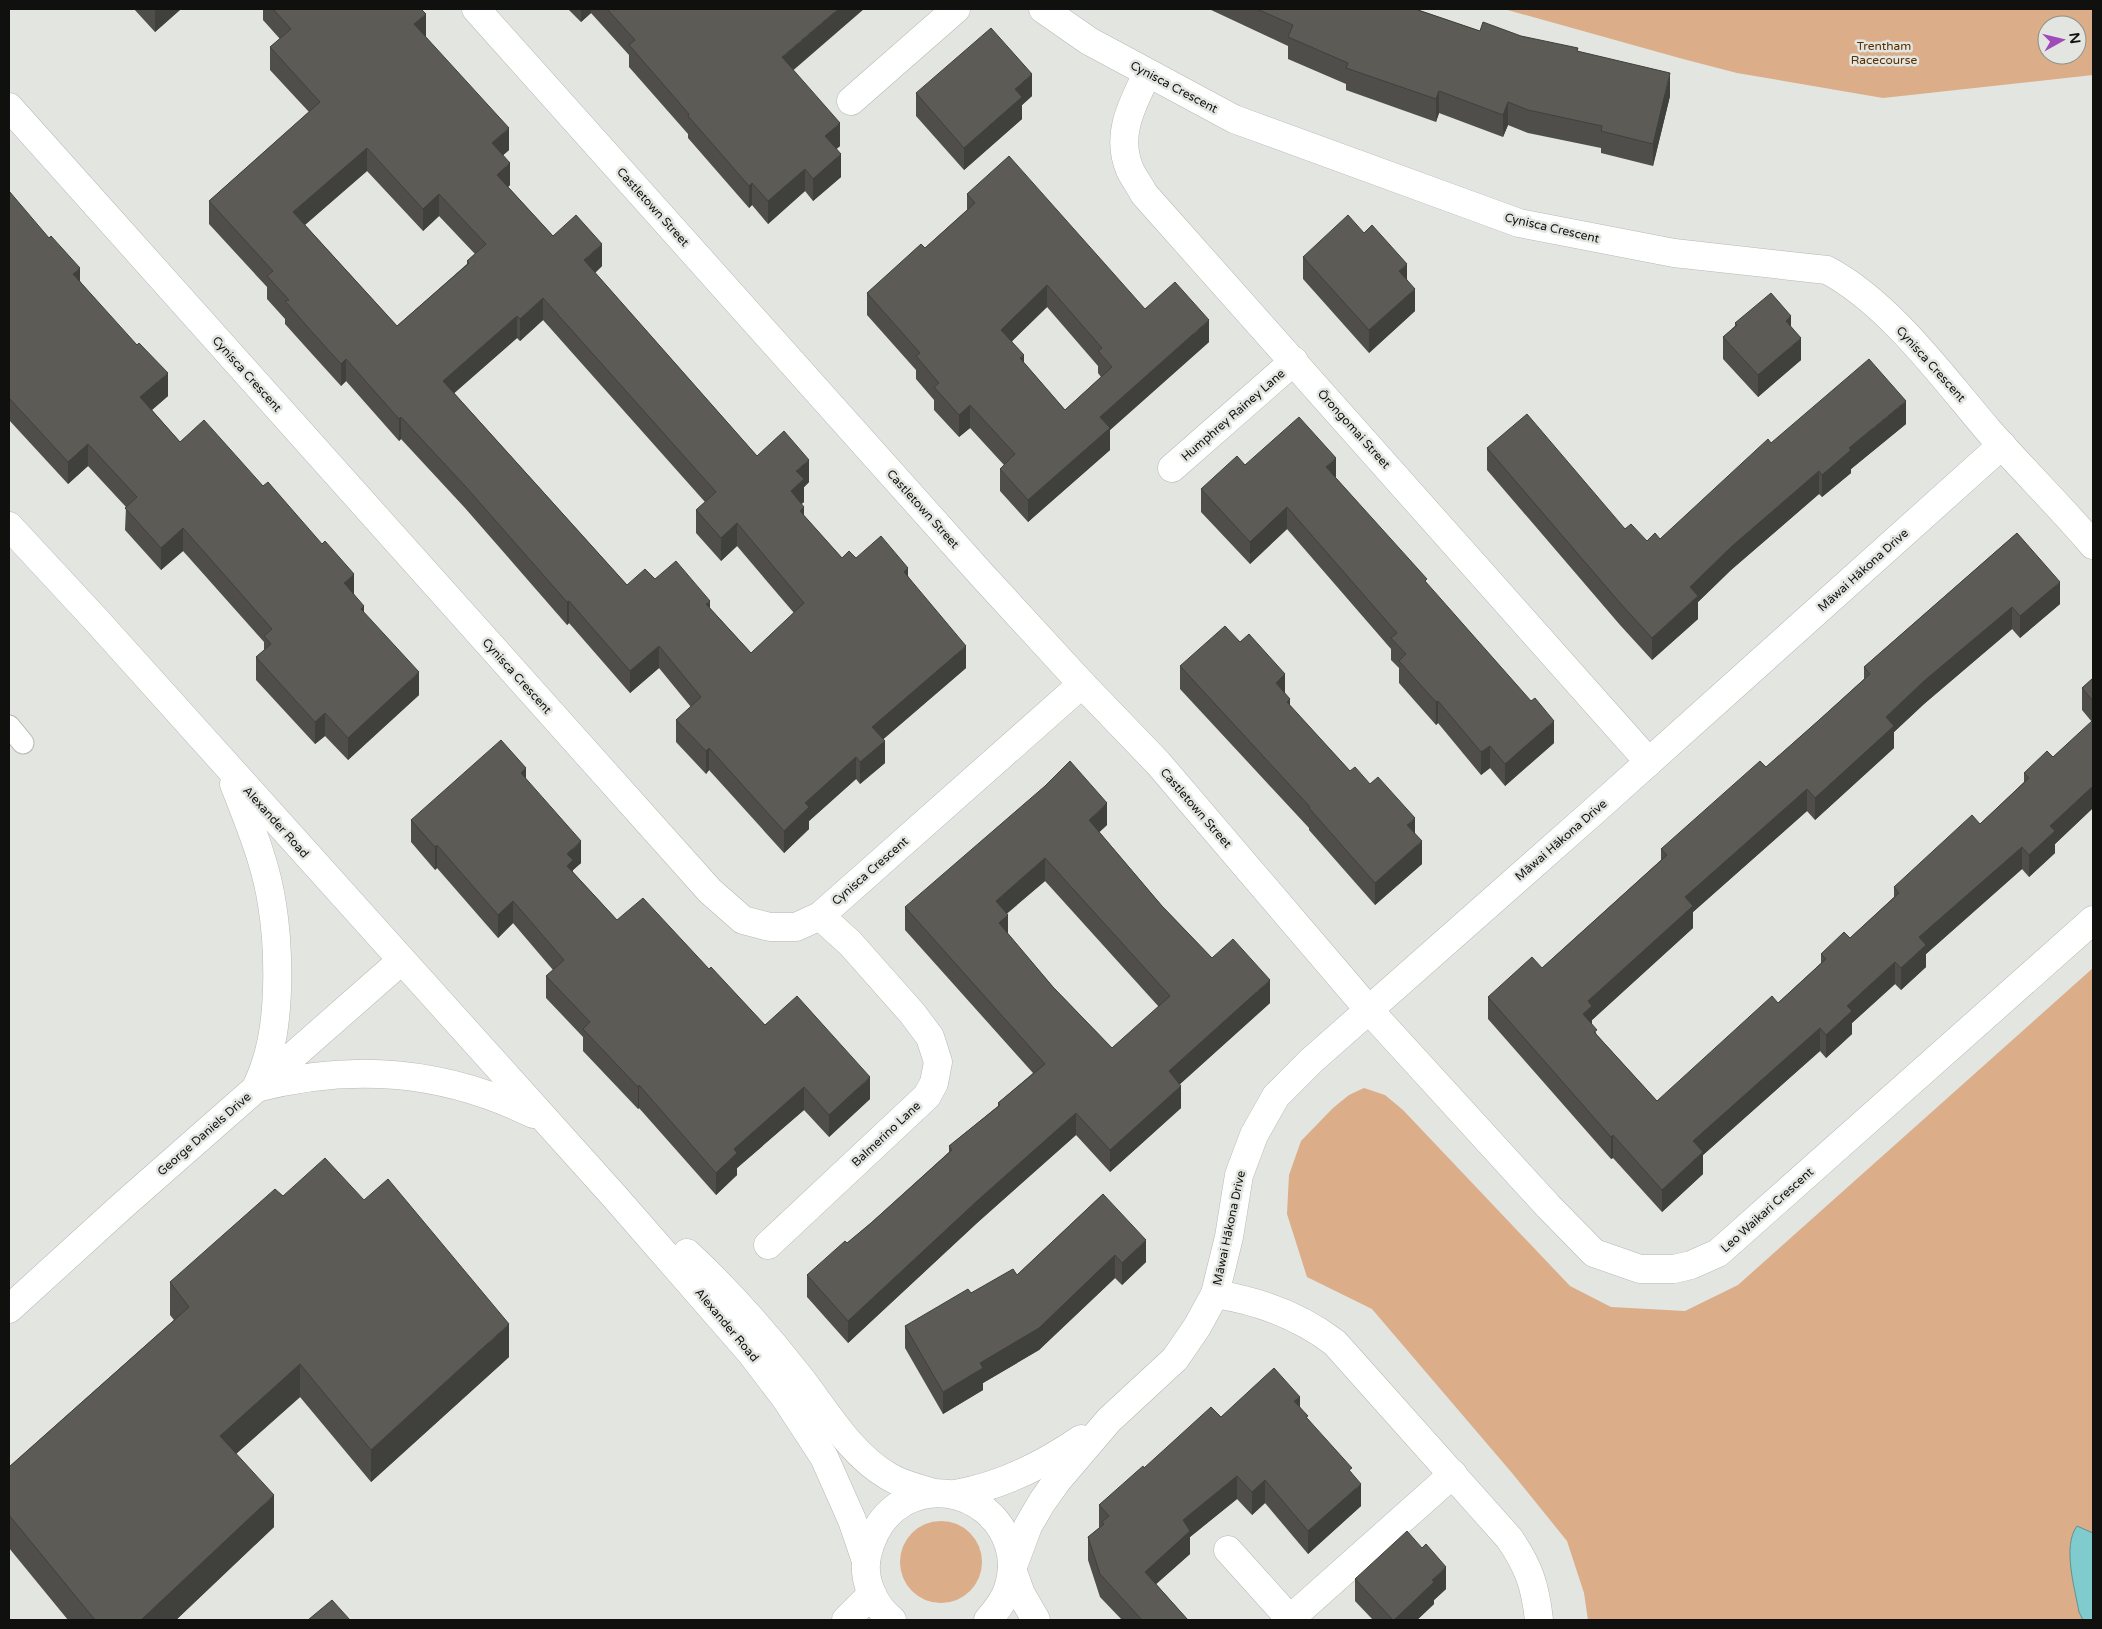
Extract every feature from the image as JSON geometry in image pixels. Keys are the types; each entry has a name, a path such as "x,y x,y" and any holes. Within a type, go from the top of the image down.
{"street":[{"name":"Castletown Street","path":"476,9 1082,684 1158,763 1369,1010"},
{"path":"851,101 956,9"},
{"name":"Cynisca Crescent","path":"1043,9 1089,41 1147,74 1234,119 1519,223 1674,253 1827,270 1848,281 1877,305 1943,376 2002,445"},
{"name":"Ōrongomai Street","path":"1147,74 1124,128 1124,148 1130,170 1144,194 1649,762"},
{"name":"Cynisca Crescent","path":"9,108 720,902 744,920 770,927 796,927 820,916 1082,684"},
{"name":"Humphrey Rainey Lane","path":"1172,468 1294,361"},
{"path":"2002,445 2093,545"},
{"name":"Māwai Hākona Drive","path":"1012,1569 1021,1542 1042,1502 1057,1481 1109,1420 1175,1359 1197,1327 1216,1294 1230,1237 1239,1175 1254,1135 1276,1096 1311,1061 1649,762 2002,445"},
{"name":"Alexander Road","path":"9,526 694,1285 751,1353 786,1400 824,1457 852,1520 866,1561"},
{"path":"229,769 260,857 272,903 277,950 276,1002 269,1052 256,1088"},
{"name":"Balmerino Lane","path":"768,1244 927,1096 934,1083 938,1062 930,1036 912,1013 850,942 820,916"},
{"name":"Leo Waikari Crescent","path":"1369,1010 1548,1206 1594,1253 1640,1270 1674,1269 1691,1265 1718,1253 2093,920"},
{"name":"George Daniels Drive","path":"11,1304 401,961"},
{"path":"256,1088 288,1080 326,1074 369,1072 413,1076 458,1086 505,1100 543,1119"},
{"name":"Alexander Road","path":"543,1119 708,1273 796,1373 846,1438 864,1457 887,1476 903,1484 974,1502 990,1513 1002,1529 1010,1548 1012,1569 1021,1594 1036,1620"},
{"name":"Māwai Hākona Drive","path":"1216,1294 1258,1304 1295,1317 1315,1328 1335,1343 1510,1538 1526,1562 1536,1597 1539,1620"},
{"name":"Māwai Hākona Drive","path":"945,1494 1001,1483 1030,1470 1057,1456 1109,1420"},
{"path":"1228,1550 1290,1619 1453,1474"},
{"name":"Alexander Road","path":"892,1620 885,1615 872,1594 867,1578 866,1561 870,1540 881,1522 895,1508 914,1497 945,1494"},
{"name":"Alexander Road","path":"988,1620 999,1608 1008,1589 1012,1569"},
{"path":"846,1620 872,1594"}],"lane":[{"path":"9,726 23,743"}],"green space":[{"name":"Trentham Racecourse","path":"1504,9 2093,9 2093,75 1883,98 1737,73"},
{"path":"2093,968 2093,1620 1588,1620 1584,1593 1567,1541 1512,1473 1372,1309 1307,1277 1287,1214 1289,1175 1301,1141 1333,1108 1349,1095 1364,1088 1385,1095 1403,1110 1570,1286 1611,1307 1685,1311 1738,1285"},
{"path":"941,1521 957,1524 970,1533 979,1546 982,1562 979,1578 970,1591 957,1600 941,1603 925,1600 912,1591 903,1578 900,1562 903,1546 912,1533 925,1524"}],"water":[{"path":"2077,1526 2093,1533 2093,1620 2083,1620 2079,1612 2073,1580 2070,1545"}],"building":[{"path":"273,9 421,9 426,14 414,24 509,128 492,143 510,163 497,175 553,236 576,215 602,244 584,260 757,456 784,431 809,460 796,471 804,479 791,491 804,507 800,511 842,558 849,551 856,558 881,536 908,568 904,572 966,646 872,727 885,741 860,762 856,757 805,803 809,807 784,831 709,748 706,751 676,720 701,697 659,646 630,671 569,601 567,602 465,486 401,417 399,419 346,359 341,364 312,332 285,301 289,300 267,276 273,271 209,201 320,102 270,47 291,29","holes":["367,148 423,209 439,194 486,244 467,261 469,263 397,326 293,212","543,298 716,492 696,510 721,538 737,523 804,603 751,653 706,604 710,601 676,561 655,579 645,569 627,585 443,381 517,316 520,319"]},
{"path":"607,9 838,9 782,57 840,123 825,136 841,154 813,179 805,169 768,201 752,183 749,186 688,116 689,114 629,45 635,40"},
{"path":"1257,9 1415,9 1480,31 1483,22 1521,36 1578,48 1577,51 1670,73 1653,144 1601,131 1602,126 1528,110 1508,102 1503,115 1439,91 1436,99 1346,68 1348,63 1288,37 1293,25"},
{"path":"991,28 1032,74 1015,89 1022,97 964,148 916,93"},
{"path":"1009,156 1145,309 1175,282 1209,320 1100,417 1110,428 1028,500 1000,469 1015,454 970,405 959,415 934,387 939,383 916,356 920,353 867,293 921,244 925,248 975,203 967,194","holes":["1047,285 1102,348 1098,351 1112,367 1065,410 1020,358 1024,355 1001,330"]},
{"path":"9,191 49,238 51,236 80,268 73,274 137,345 139,343 168,373 140,397 180,442 204,420 263,486 268,482 322,544 325,541 354,574 344,583 364,606 361,609 419,672 348,738 325,713 315,722 256,657 271,644 264,636 272,629 183,528 161,548 125,508 137,497 88,444 68,462 9,398"},
{"path":"1348,215 1364,233 1372,225 1407,264 1399,271 1415,289 1369,330 1303,257"},
{"path":"1771,293 1791,316 1786,321 1801,338 1758,375 1723,337 1737,325 1735,323"},
{"path":"1869,359 1906,401 1849,448 1851,450 1822,475 1819,471 1731,547 1690,587 1698,596 1652,638 1487,448 1527,414 1625,529 1631,524 1647,541 1655,533 1660,539 1768,439 1771,443"},
{"path":"1299,417 1336,458 1326,467 1427,579 1425,581 1531,701 1535,698 1554,721 1505,764 1490,746 1481,752 1438,701 1436,702 1399,661 1406,654 1391,638 1397,633 1287,507 1250,542 1201,489 1237,456 1245,465"},
{"path":"2017,533 2060,582 2020,616 2012,607 1924,681 1886,717 1894,726 1815,798 1807,789 1685,897 1693,906 1588,1001 1592,1006 1583,1014 1597,1030 1594,1032 1657,1101 1772,996 1778,1003 1826,959 1821,954 1844,932 1850,938 1899,893 1894,887 1972,815 1980,824 2029,778 2024,773 2047,751 2053,757 2093,720 2093,786 2050,826 2055,831 2029,855 2022,847 1919,937 1926,945 1901,968 1895,962 1847,1006 1852,1011 1826,1035 1820,1028 1693,1141 1703,1152 1662,1190 1613,1135 1611,1137 1488,997 1532,957 1542,968 1667,855 1661,849 1760,761 1766,767 1818,721 1870,674 1864,667"},
{"path":"1225,626 1240,642 1249,634 1285,674 1276,683 1290,699 1287,702 1350,771 1355,767 1370,784 1378,777 1415,818 1407,825 1422,841 1375,883 1310,807 1180,666"},
{"path":"2093,678 2093,701 2082,688"},
{"path":"501,740 526,768 521,773 581,841 567,854 573,860 567,866 617,920 643,898 709,969 711,967 765,1025 797,996 870,1077 829,1115 804,1087 734,1149 737,1153 716,1173 639,1085 638,1087 583,1029 590,1022 546,976 564,960 513,901 498,915 437,845 435,847 411,820"},
{"path":"1070,761 1107,803 1089,820 1162,906 1212,958 1233,939 1270,980 1169,1071 1181,1086 1110,1150 1076,1113 977,1201 848,1321 807,1275 845,1241 847,1243 871,1223 952,1150 949,1146 1000,1105 998,1103 1045,1064 905,907 1045,786","holes":["1045,858 1170,996 1112,1048 1053,987 999,923 1008,915 996,901"]},
{"path":"325,1158 364,1200 388,1179 509,1324 371,1450 300,1364 220,1436 274,1495 141,1620 95,1620 9,1515 9,1467 189,1307 170,1282 275,1189 283,1196"},
{"path":"1103,1194 1146,1240 1122,1263 1115,1255 1039,1328 980,1363 983,1368 943,1392 905,1326 968,1289 971,1293 1013,1269 1017,1275"},
{"path":"1274,1368 1300,1397 1294,1401 1308,1416 1306,1417 1352,1468 1349,1470 1361,1484 1308,1531 1265,1480 1252,1492 1237,1476 1183,1520 1190,1531 1145,1572 1188,1620 1139,1620 1141,1619 1100,1574 1088,1537 1104,1524 1102,1522 1109,1516 1099,1505 1143,1466 1144,1468 1211,1407 1221,1417"},
{"path":"1407,1531 1422,1548 1426,1544 1446,1567 1432,1580 1434,1582 1393,1620 1355,1579"},
{"path":"332,1600 350,1620 308,1620"}]}
